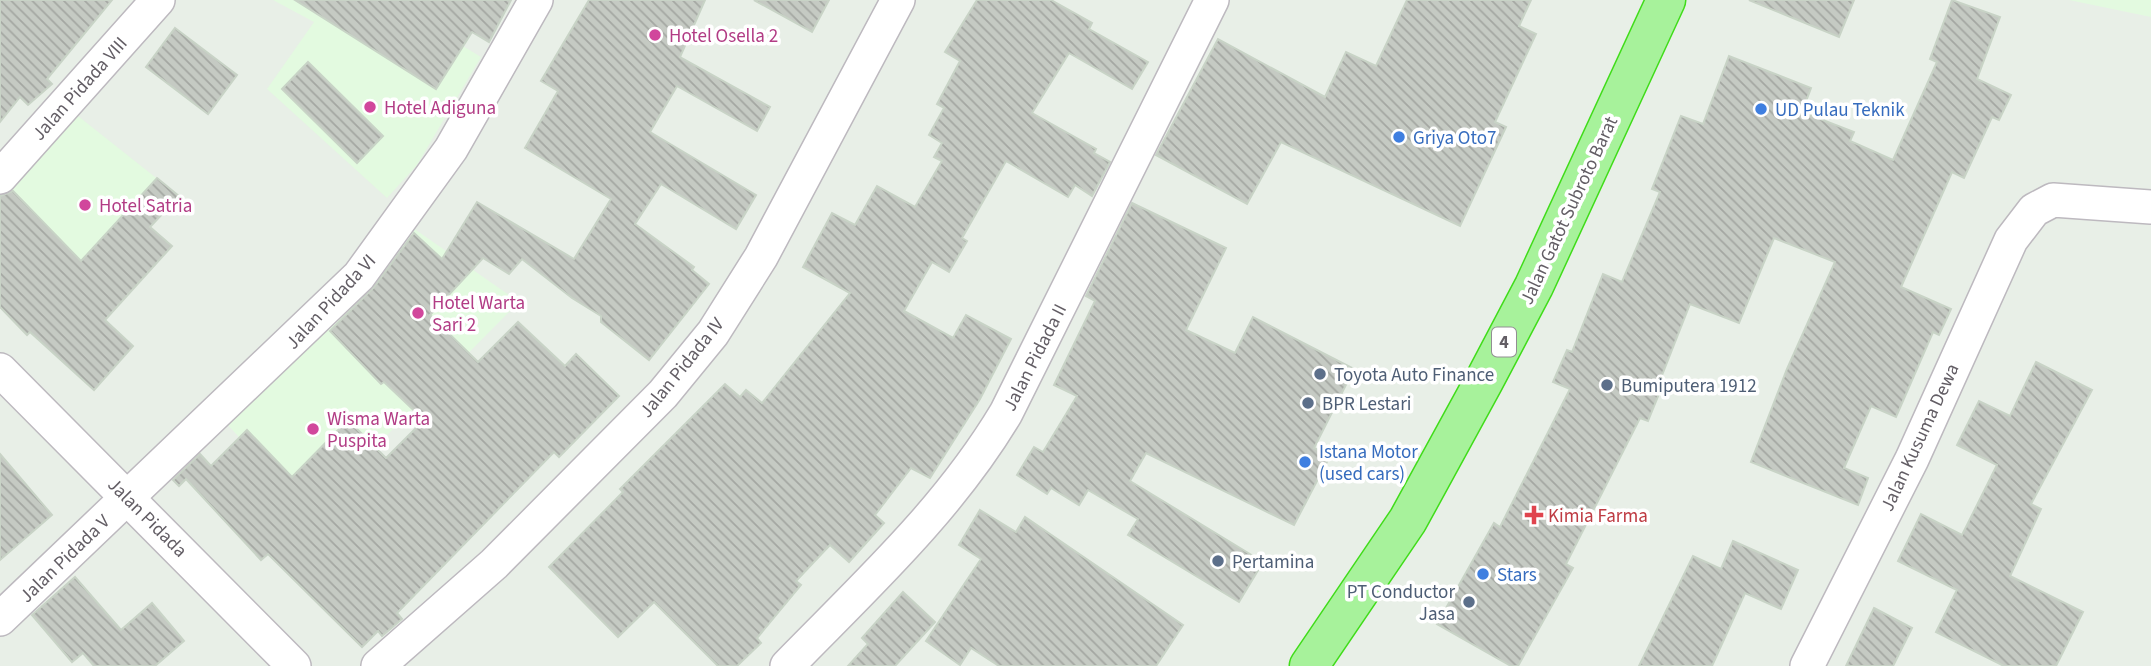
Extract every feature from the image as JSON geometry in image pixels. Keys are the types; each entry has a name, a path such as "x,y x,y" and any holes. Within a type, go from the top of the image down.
{"highway":[{"name":"Jalan Gatot Subroto Barat","path":"1309,666 1408,520 1534,286 1666,0"}],"street":[{"name":"Jalan Pidada VIII","path":"0,177 158,0"},
{"name":"Jalan Pidada VI","path":"128,496 359,276 451,149 536,0"},
{"name":"Jalan Pidada IV","path":"378,666 494,564 663,394 713,332 761,257 898,0"},
{"name":"Jalan Pidada II","path":"787,666 937,510 977,462 1006,413 1212,0"},
{"name":"Jalan Kusuma Dewa","path":"1807,666 1912,459 2011,240 2034,211 2053,200 2151,207"},
{"name":"Jalan Pidada","path":"0,370 294,666"},
{"name":"Jalan Pidada V","path":"0,619 128,496"}],"shaded area":[{"name":"Hotel Adiguna","path":"273,0 387,0 481,57 417,165 387,198 267,89 314,22"},
{"path":"2069,0 2151,0 2151,17"},
{"name":"Hotel Satria","path":"78,116 179,196 75,307 0,198"},
{"path":"413,228 519,302 291,532 219,457 239,437 224,421"}],"building":[{"path":"0,0 112,0 47,79 52,84 28,105 20,97 0,122"},
{"path":"295,0 511,0 489,42 472,32 436,89"},
{"path":"589,0 705,0 680,57 770,107 757,131 677,86 650,132 756,195 736,229 661,184 635,224 694,267 692,270 709,284 649,360 601,322 601,316 572,298 522,259 509,274 483,258 430,315 478,362 518,322 565,366 576,354 619,396 559,457 554,452 397,613 402,619 382,636 378,631 362,647 268,554 261,560 186,479 179,486 173,480 200,454 211,466 247,430 292,477 348,420 386,458 424,420 384,382 381,384 330,331 374,287 414,233 442,259 477,202 574,259 611,199 525,148 558,91 541,81"},
{"path":"754,0 829,0 812,32"},
{"path":"977,0 1051,0 1092,23 1089,29 1148,62 1132,89 1069,53 1032,113 1096,149 1094,153 1110,162 1092,196 1075,185 1068,197 1006,161 962,238 967,241 949,272 932,262 904,311 953,338 966,315 1011,339 980,399 930,478 911,468 875,515 884,523 849,562 830,545 796,581 801,585 757,638 761,643 737,666 718,666 654,602 618,637 549,567 623,492 620,489 725,384 740,397 746,390 762,403 850,293 803,267 832,213 855,225 877,186 915,207 942,161 934,157 942,143 929,135 944,108 937,104 960,61 945,52"},
{"path":"1407,0 1531,0 1519,26 1536,34 1495,122 1506,127 1460,226 1281,142 1247,204 1156,155 1218,39 1325,97 1346,52 1376,66"},
{"path":"1749,0 1854,0 1839,37"},
{"path":"1952,0 2000,17 1977,79 2011,95 1999,120 1992,117 1964,178 1952,172 1901,287 1951,309 1939,335 1933,332 1896,417 1871,406 1844,468 1868,478 1858,505 1751,462 1787,369 1835,262 1774,238 1739,323 1690,304 1657,388 1661,389 1648,421 1640,418 1566,564 1573,568 1518,666 1511,666 1437,624 1494,523 1500,527 1570,389 1553,382 1567,350 1572,352 1603,274 1622,282 1660,192 1652,189 1681,116 1703,124 1729,56 1811,88 1802,112 1854,132 1850,141 1893,160 1937,62 1930,59"},
{"path":"175,28 237,75 208,114 146,67"},
{"path":"308,62 383,136 357,163 282,89"},
{"path":"157,178 179,196 150,227 172,246 105,320 133,346 94,390 30,332 27,335 0,307 0,196 13,191 81,261"},
{"path":"1132,203 1226,248 1186,330 1235,353 1253,317 1354,369 1314,448 1330,456 1294,525 1146,453 1130,481 1263,562 1239,602 1128,535 1138,519 1088,490 1079,505 1051,488 1047,494 1017,475 1034,447 1043,452 1077,396 1054,385 1095,301 1086,296"},
{"path":"2036,362 2092,390 2031,504 2041,509 2010,576 2083,612 2056,666 2004,666 1936,632 1957,590 1898,561 1921,514 1962,535 1997,465 1957,445 1979,401 2010,416"},
{"path":"0,454 52,515 0,560"},
{"path":"980,510 1016,532 1025,517 1183,625 1156,666 999,666 971,648 960,665 926,641 981,559 959,545"},
{"path":"1733,541 1798,570 1781,609 1745,593 1712,666 1639,666 1693,556 1721,569"},
{"path":"75,577 121,630 152,603 184,641 155,666 94,666 83,653 72,662 32,615"},
{"path":"903,592 935,622 895,666 848,666 868,644 862,638"},
{"path":"1874,608 1912,628 1893,666 1846,666"}],"place":[{"name":"Hotel Osella 2","path":"655,35"},
{"name":"Hotel Adiguna","path":"370,107"},
{"name":"UD Pulau Teknik","path":"1761,109"},
{"name":"Griya Oto7","path":"1399,137"},
{"name":"Hotel Satria","path":"85,205"},
{"name":"Hotel Warta Sari 2","path":"418,313"},
{"name":"Toyota Auto Finance","path":"1320,374"},
{"name":"Bumiputera 1912","path":"1607,385"},
{"name":"BPR Lestari","path":"1308,403"},
{"name":"Wisma Warta Puspita","path":"313,429"},
{"name":"Istana Motor (used cars)","path":"1305,462"},
{"name":"Kimia Farma","path":"1534,515"},
{"name":"Pertamina","path":"1218,561"},
{"name":"Stars","path":"1483,574"},
{"name":"PT Conductor Jasa","path":"1469,602"}]}
